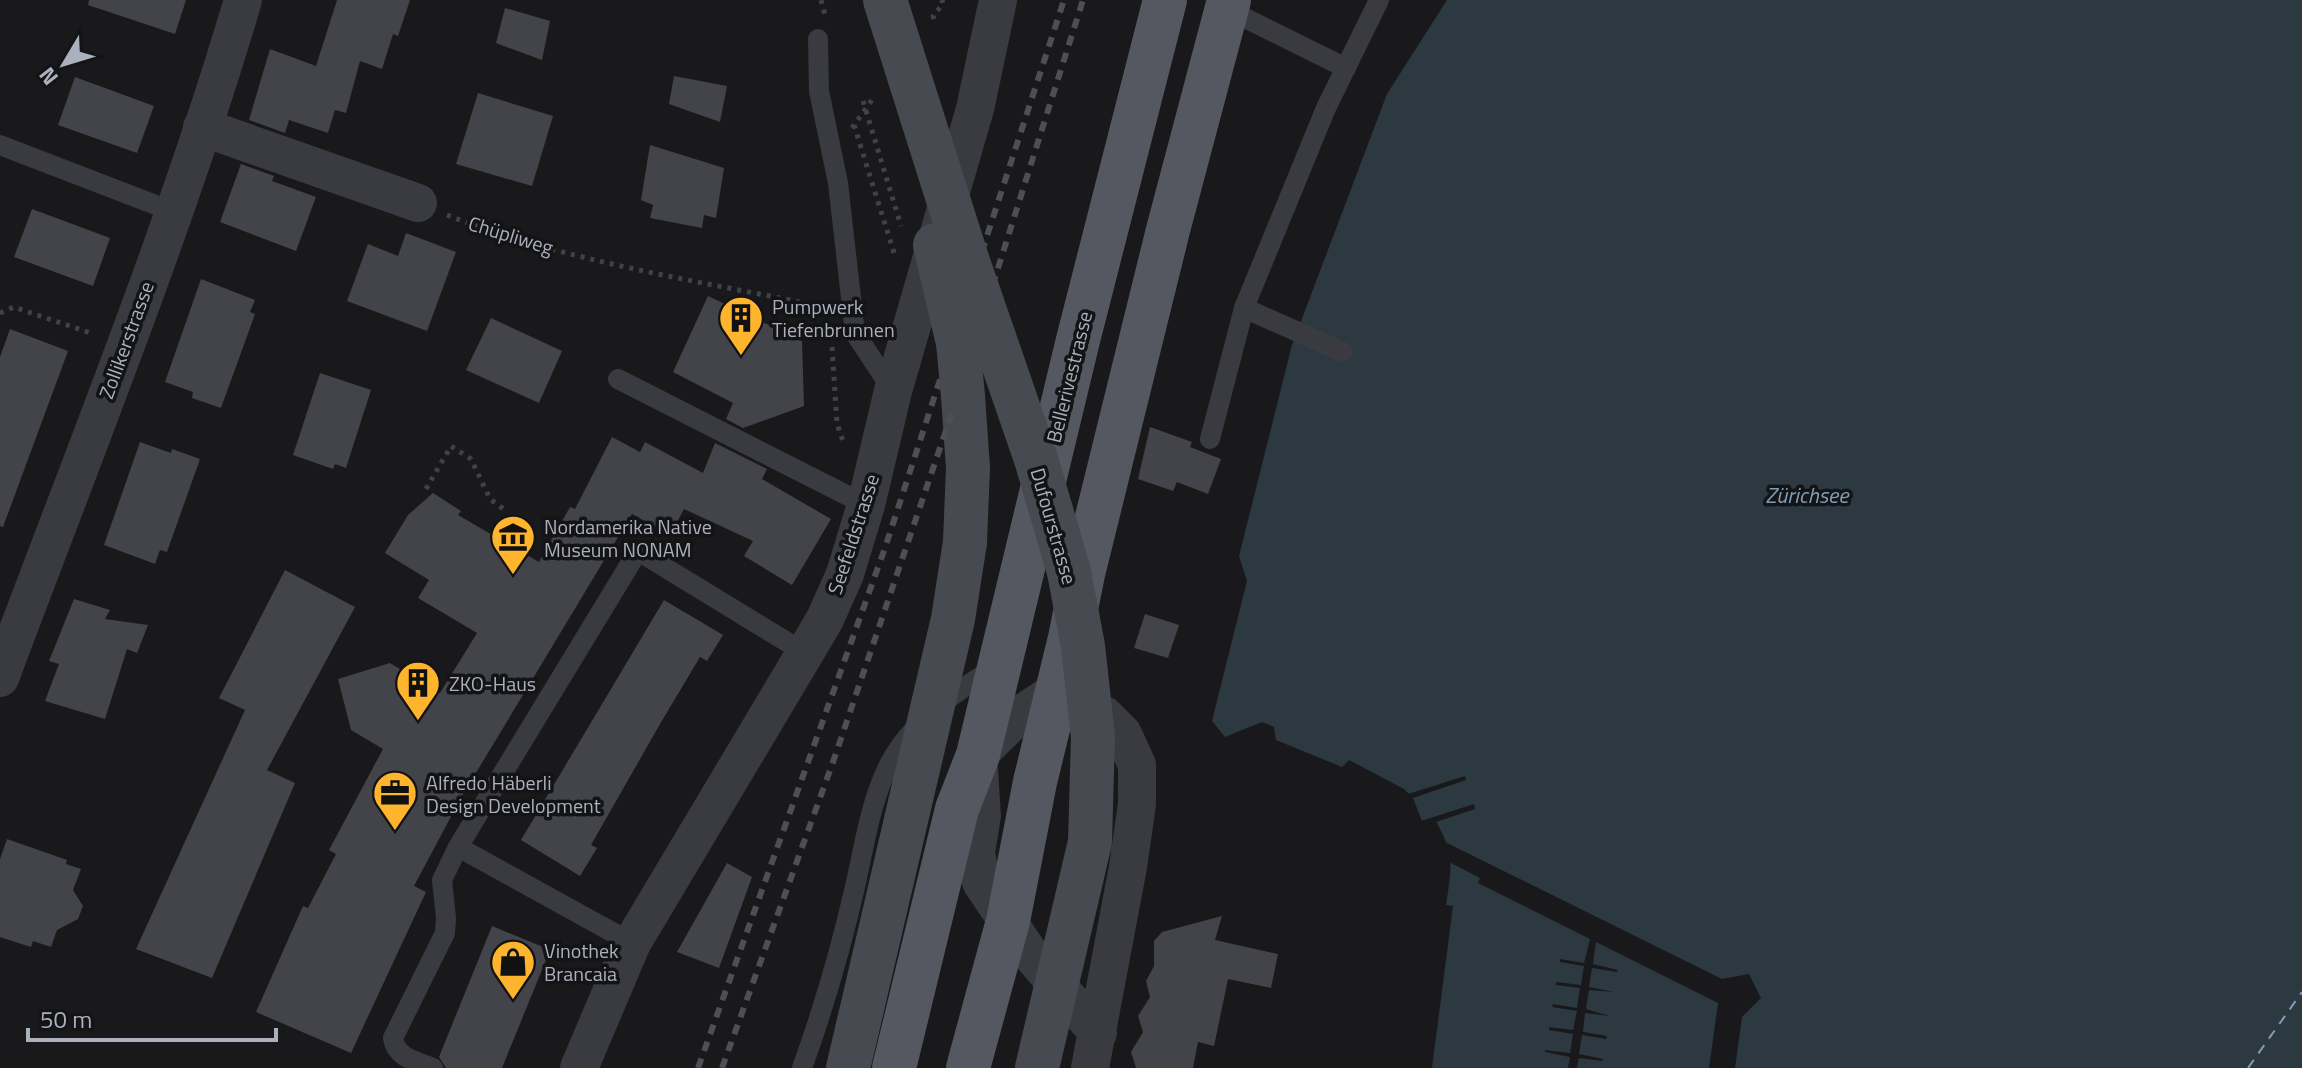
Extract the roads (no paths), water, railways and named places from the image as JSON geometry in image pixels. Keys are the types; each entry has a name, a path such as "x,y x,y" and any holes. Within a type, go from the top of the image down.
{"main road":[{"path":"853,1049 953,619 965,542 968,468 958,343 947,292 916,178 860,0"},
{"name":"Dufourstrasse","path":"885,0 967,259 1036,459 1069,572 1083,646 1093,737 1090,842 1037,1068"},
{"name":"Bellerivestrasse","path":"894,1068 957,809 978,755 1078,340 1165,0"},
{"path":"968,1068 1008,921 1056,691 1168,230 1228,4"}],"street":[{"name":"Zollikerstrasse","path":"0,678 174,212 243,0"},
{"name":"Seefeldstrasse","path":"579,1068 632,943 825,619 845,574 866,505 893,391 975,109 998,0"},
{"path":"202,127 418,203"},
{"name":"Bellerivestrasse","path":"1056,691 1104,715 1123,734 1137,765 1133,836 1094,1051 981,882 976,852 982,816 978,755 1017,717 1056,691"}],"lane":[{"path":"1210,439 1244,308 1326,108 1379,0"},
{"path":"1228,4 1346,68"},
{"path":"818,39 819,91 838,183 855,333 893,391"},
{"path":"0,145 174,212"},
{"path":"1244,308 1343,352"},
{"path":"618,379 866,505"},
{"path":"433,1068 400,1054 393,1038 445,933 442,880 458,847 638,551 805,653"},
{"path":"802,1068 837,965 876,799 890,763 903,742 949,695 1001,664"},
{"path":"458,847 632,943"}],"water":[{"name":"Zürichsee","path":"1447,0 2302,0 2302,1068 1432,1068 1453,906 1446,905 1449,851 1434,818 1422,821 1413,798 1404,789 1349,760 1342,767 1276,740 1274,727 1262,722 1225,737 1212,721 1247,581 1239,556 1292,345 1387,94"}],"railway":[{"path":"698,1068 885,548 1064,0"},
{"path":"722,1068 833,762 954,407 1083,0"}],"place":[{"name":"Pumpwerk Tiefenbrunnen","path":"741,357"},
{"name":"Nordamerika Native Museum NONAM","path":"513,576"},
{"name":"ZKO-Haus","path":"418,722"},
{"name":"Alfredo Häberli Design Development","path":"395,832"},
{"name":"Vinothek Brancaia","path":"513,1001"}]}
